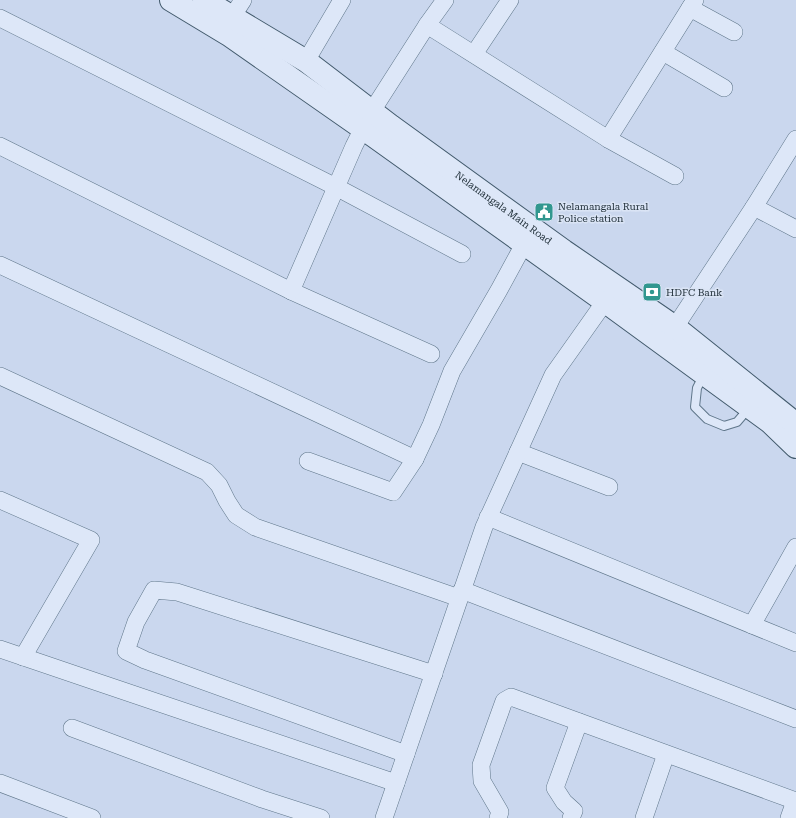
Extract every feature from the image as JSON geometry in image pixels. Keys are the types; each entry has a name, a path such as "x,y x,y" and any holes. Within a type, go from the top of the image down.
{"main road":[{"path":"170,0 367,120 524,244 614,296 704,374 754,400 770,422 796,447"},
{"name":"Nelamangala Main Road","path":"204,0 237,8 306,61 367,120 564,251 614,296 675,327 754,400 794,416"}],"street":[{"path":"306,61 342,0"},
{"path":"292,291 336,187 367,120 427,25 445,0"},
{"path":"474,54 510,0"},
{"path":"608,139 693,4 734,32"},
{"path":"0,18 336,187 462,254"},
{"path":"427,25 608,139 675,176"},
{"path":"663,52 724,88"},
{"path":"675,327 754,207 796,139"},
{"path":"0,146 292,291 431,354"},
{"path":"754,207 796,228"},
{"path":"308,461 393,492 415,459 431,425 452,371 524,244"},
{"path":"0,265 415,459"},
{"path":"384,818 488,517 553,375 599,310 614,296"},
{"path":"0,376 207,472 220,484 227,501 236,515 255,526 461,594 796,720"},
{"path":"518,452 609,487"},
{"path":"0,500 91,540 23,657"},
{"path":"488,517 796,643"},
{"path":"752,625 796,547"},
{"path":"406,754 153,663 126,651 136,622 154,590 177,592 434,674"},
{"path":"0,649 396,783"},
{"path":"498,818 500,812 482,781 481,765 504,701 511,697 796,801 789,818"},
{"path":"572,818 574,811 564,802 556,788 579,722"},
{"path":"72,728 262,800 321,818"},
{"path":"644,818 666,754"},
{"path":"0,783 92,818"}],"lane":[{"path":"704,374 697,388 695,407 707,419 724,426 737,422 754,400"}],"place":[{"name":"Nelamangala Rural Police station","path":"544,212"},
{"name":"HDFC Bank","path":"652,292"}]}
